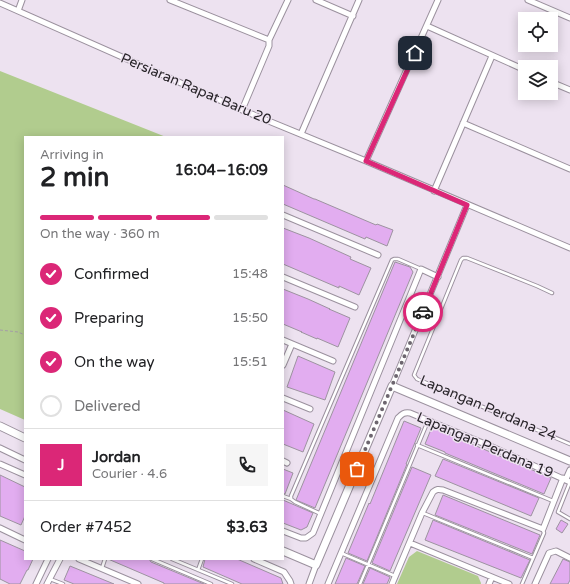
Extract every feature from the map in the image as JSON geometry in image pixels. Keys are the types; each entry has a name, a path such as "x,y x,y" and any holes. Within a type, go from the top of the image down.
{"street":[{"path":"18,11 22,0"},
{"path":"170,0 269,40"},
{"path":"242,110 269,46 269,40 288,0"},
{"path":"316,0 353,16"},
{"path":"301,134 360,0"},
{"path":"366,161 438,0"},
{"path":"528,0 570,18"},
{"name":"Persiaran Rapat Baru 20","path":"0,3 242,110 570,248"},
{"path":"427,26 518,67"},
{"path":"434,191 492,56"},
{"path":"558,85 570,90"},
{"path":"463,123 570,169"},
{"path":"309,584 467,205"},
{"path":"284,215 378,255"},
{"path":"284,531 301,538 306,538 313,533 421,269 438,277"},
{"path":"284,277 355,307"},
{"path":"284,340 333,361"},
{"path":"284,363 292,344"},
{"path":"392,386 570,461"},
{"path":"284,398 310,409"},
{"name":"Lapangan Perdana 19","path":"328,584 398,418 405,412 490,446 566,480"},
{"path":"0,426 24,438"},
{"path":"0,448 24,460"},
{"path":"0,464 24,475"},
{"path":"392,584 422,513 433,492 438,489 543,529 553,501 566,480 570,470"},
{"path":"0,528 24,540"},
{"path":"410,543 509,584"},
{"path":"536,584 549,553 556,550 570,558"},
{"path":"284,552 316,565"},
{"path":"36,584 48,560"},
{"path":"48,581 59,560"},
{"path":"81,560 138,584"},
{"path":"256,560 284,572 291,584"},
{"path":"489,584 492,577"}],"lane":[{"name":"Lapangan Perdana 24","path":"552,293 467,258 463,258 414,373 415,378 570,444"},
{"path":"291,499 392,260 398,259 421,269"},
{"path":"425,307 439,313"},
{"path":"360,584 428,420"},
{"path":"417,445 553,501"},
{"path":"566,480 558,512 570,519"},
{"path":"284,496 321,514"},
{"path":"422,513 533,558"},
{"path":"522,584 544,533 543,529"},
{"path":"340,553 396,576"},
{"path":"101,568 105,560"},
{"path":"154,560 211,584"},
{"path":"174,560 232,584"},
{"path":"198,570 202,560"},
{"path":"48,581 62,584"}],"path":[{"path":"0,330 18,332 24,335"}],"green space":[{"path":"0,71 163,136 24,136 24,420 0,409"},
{"path":"417,551 478,576 481,584 397,584 409,557"}],"building":[{"path":"284,185 376,225 377,224 393,230 387,246 366,237 365,239 284,204"},
{"path":"284,228 351,257 350,259 371,268 359,295 339,286 339,288 284,264"},
{"path":"395,262 410,267 413,272 315,508 296,500"},
{"path":"284,289 350,318 338,347 284,324"},
{"path":"298,356 335,372 325,400 287,387"},
{"path":"284,410 314,424 303,452 284,444"},
{"path":"404,421 421,428 367,561 348,553"},
{"path":"432,427 551,478 544,494 425,444"},
{"path":"443,459 539,498 531,516 435,476"},
{"path":"412,467 431,475 390,571 372,563"},
{"path":"284,469 293,473 284,494"},
{"path":"0,475 24,487 24,518 21,525 0,516"},
{"path":"443,495 540,535 532,554 435,515"},
{"path":"284,500 313,513 307,527 301,530 284,523"},
{"path":"433,520 530,560 521,578 425,540"},
{"path":"561,520 568,524 562,533 556,529"},
{"path":"0,540 24,551 24,560 33,560 20,584 10,584 0,579"},
{"path":"346,558 365,566 357,584 335,584"},
{"path":"563,559 570,562 570,580 568,584 550,584"},
{"path":"110,560 150,560 151,562 204,584 164,583"},
{"path":"205,560 239,560 281,578 283,584 242,584 203,567"},
{"path":"70,566 114,584 74,584 64,580"},
{"path":"370,568 390,577 387,584 363,584"}],"way so far":[{"path":"357,469 423,312"}],"route":[{"path":"415,53 366,161 467,205 423,312"}]}
